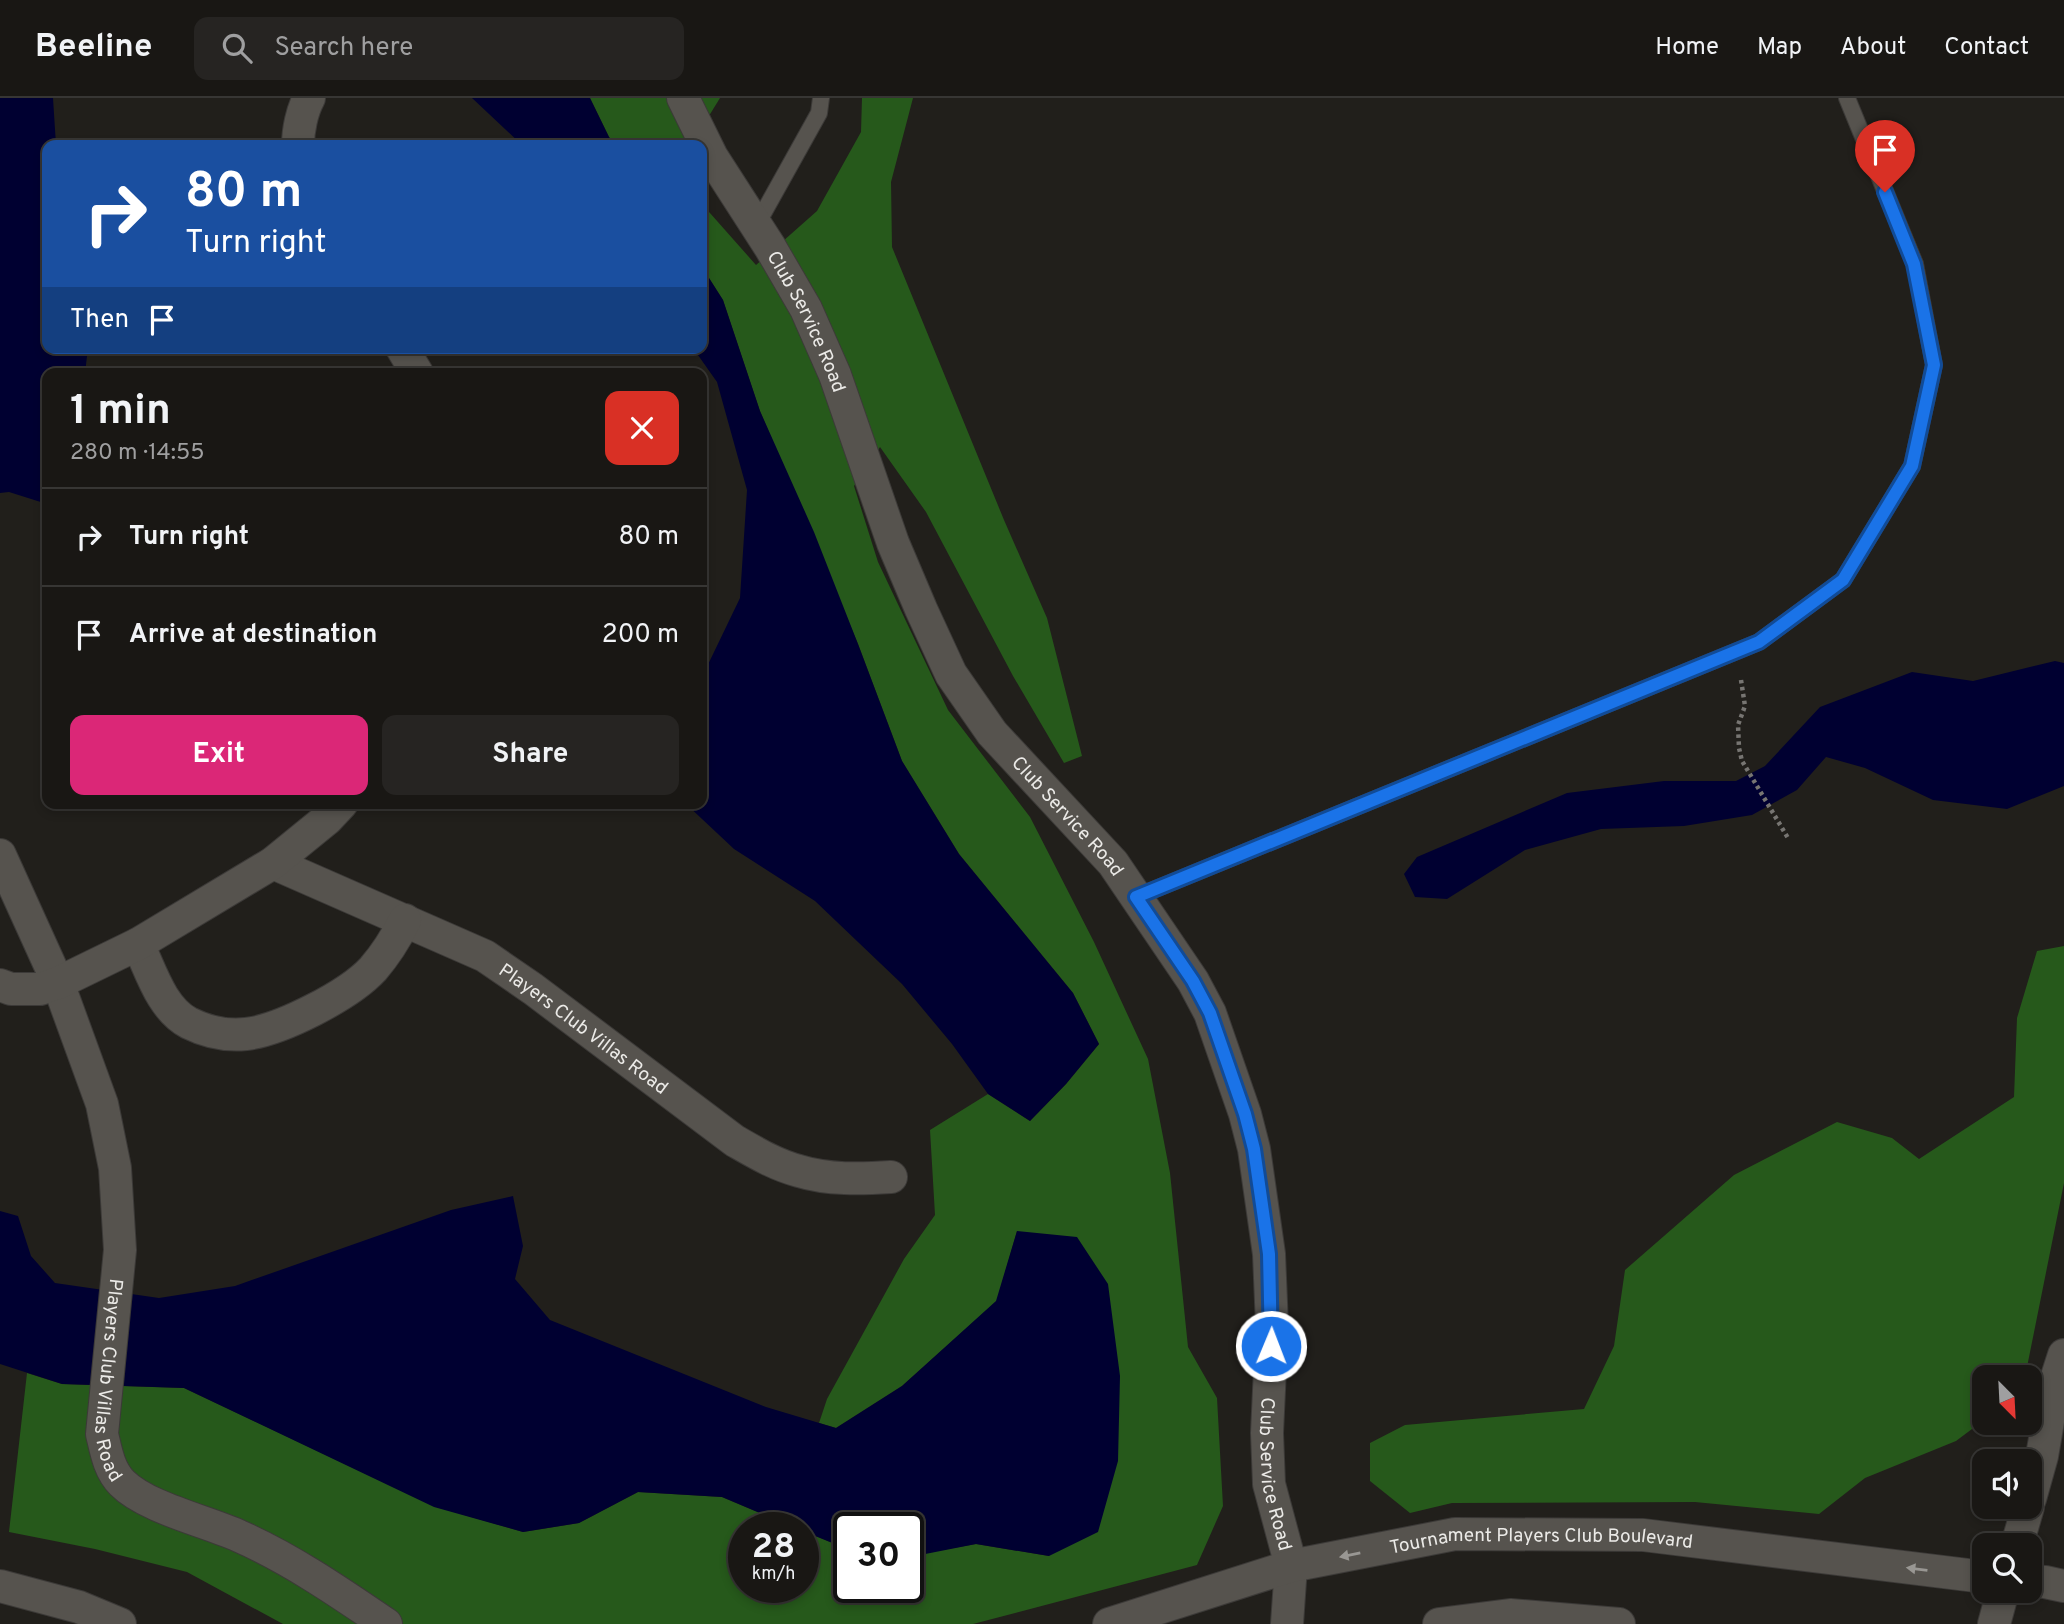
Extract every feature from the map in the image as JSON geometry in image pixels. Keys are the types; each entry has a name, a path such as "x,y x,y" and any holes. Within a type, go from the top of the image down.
{"street":[{"path":"298,140 309,98"},
{"name":"Club Service Road","path":"683,98 704,140"},
{"name":"Club Service Road","path":"707,147 806,309 835,374 893,543 951,674 992,733 1113,863 1193,981 1210,1013 1245,1114 1254,1149 1269,1254 1272,1326 1267,1433 1269,1484 1291,1566 1287,1624"},
{"path":"0,985 11,989 40,989 138,944 273,863 336,809"},
{"name":"Players Club Villas Road","path":"0,855 58,983 102,1104 115,1168 120,1250 102,1434 107,1460 121,1482 141,1498 239,1536 307,1572 386,1624"},
{"name":"Players Club Villas Road","path":"273,863 485,956 533,989 735,1142 767,1160 801,1172 855,1179 891,1177"},
{"path":"138,944 165,1001 187,1022 216,1034 247,1034 284,1024 329,1002 372,970 395,941 405,920"},
{"path":"2042,1457 2054,1386 2064,1355"},
{"name":"Tournament Players Club Boulevard","path":"1109,1624 1291,1566 1455,1534 1643,1535 1972,1576"},
{"path":"2042,1583 2064,1586"},
{"path":"0,1586 79,1606 120,1624"},
{"path":"1994,1624 2000,1603"},
{"path":"1438,1624 1510,1615 1619,1624"}],"lane":[{"path":"756,226 819,113 821,98"},
{"path":"1136,897 1759,642 1843,580 1912,466 1934,365 1914,264 1847,98"}],"path":[{"path":"1739,676 1745,706 1738,726 1742,761 1788,838"}],"green space":[{"path":"590,98 720,98 694,140 611,140"},
{"path":"862,98 913,98 891,182 892,247 1047,618 1082,756 1064,763 1013,676 926,512 880,447 854,486 878,562 948,710 1030,817 1094,942 1148,1059 1170,1173 1188,1347 1217,1398 1223,1506 1197,1565 973,1624 283,1624 187,1572 95,1549 9,1532 27,1373 62,1384 184,1388 434,1506 523,1532 579,1523 638,1492 722,1497 757,1512 728,1512 728,1603 819,1603 819,1538 833,1543 833,1603 924,1603 924,1553 976,1544 1049,1556 1017,1231 997,1301 902,1386 836,1428 819,1423 827,1399 904,1259 935,1215 930,1130 988,1094 1030,1121 1066,1084 1099,1044 1073,993 959,854 902,761 858,644 760,411 723,300 707,275 707,210 756,265 817,211 861,132"},
{"path":"2064,946 2064,1183 2027,1365 1972,1365 1972,1429 1956,1441 1865,1478 1819,1514 1695,1502 1452,1503 1410,1513 1370,1481 1370,1443 1405,1425 1584,1409 1614,1346 1625,1270 1734,1175 1837,1122 1892,1138 1919,1159 2014,1097 2017,1018 2037,951"}],"shaded area":[{"path":"0,98 53,98 56,140 42,140 42,354 87,354 86,368 42,368 42,502 9,492 0,493"},
{"path":"472,98 590,98 611,140 517,140"},
{"path":"707,275 723,300 760,411 814,532 902,761 959,854 1073,993 1099,1044 1066,1084 1030,1121 988,1094 952,1044 902,984 815,901 734,849 691,809 707,809 707,667 740,598 747,490 717,382 697,354 707,354"},
{"path":"2055,661 2064,663 2064,786 2007,809 1933,800 1865,768 1826,757 1797,790 1752,815 1684,826 1601,829 1525,850 1447,899 1415,897 1404,874 1417,857 1567,793 1664,781 1736,781 1765,766 1820,707 1912,672 1973,681"},
{"path":"513,1196 523,1246 515,1279 550,1320 766,1407 836,1428 902,1386 996,1301 1017,1231 1077,1237 1108,1284 1120,1376 1118,1461 1098,1532 1049,1556 976,1544 924,1554 924,1512 833,1512 833,1543 819,1538 819,1512 757,1512 722,1497 638,1492 579,1523 523,1532 434,1507 184,1388 62,1384 0,1364 0,1211 18,1216 31,1256 55,1283 159,1298 235,1286 451,1210"}],"route":[{"path":"1271,1346 1269,1254 1254,1149 1245,1114 1210,1013 1193,981 1136,897 1759,642 1843,580 1912,466 1934,365 1914,264 1885,192"}]}
